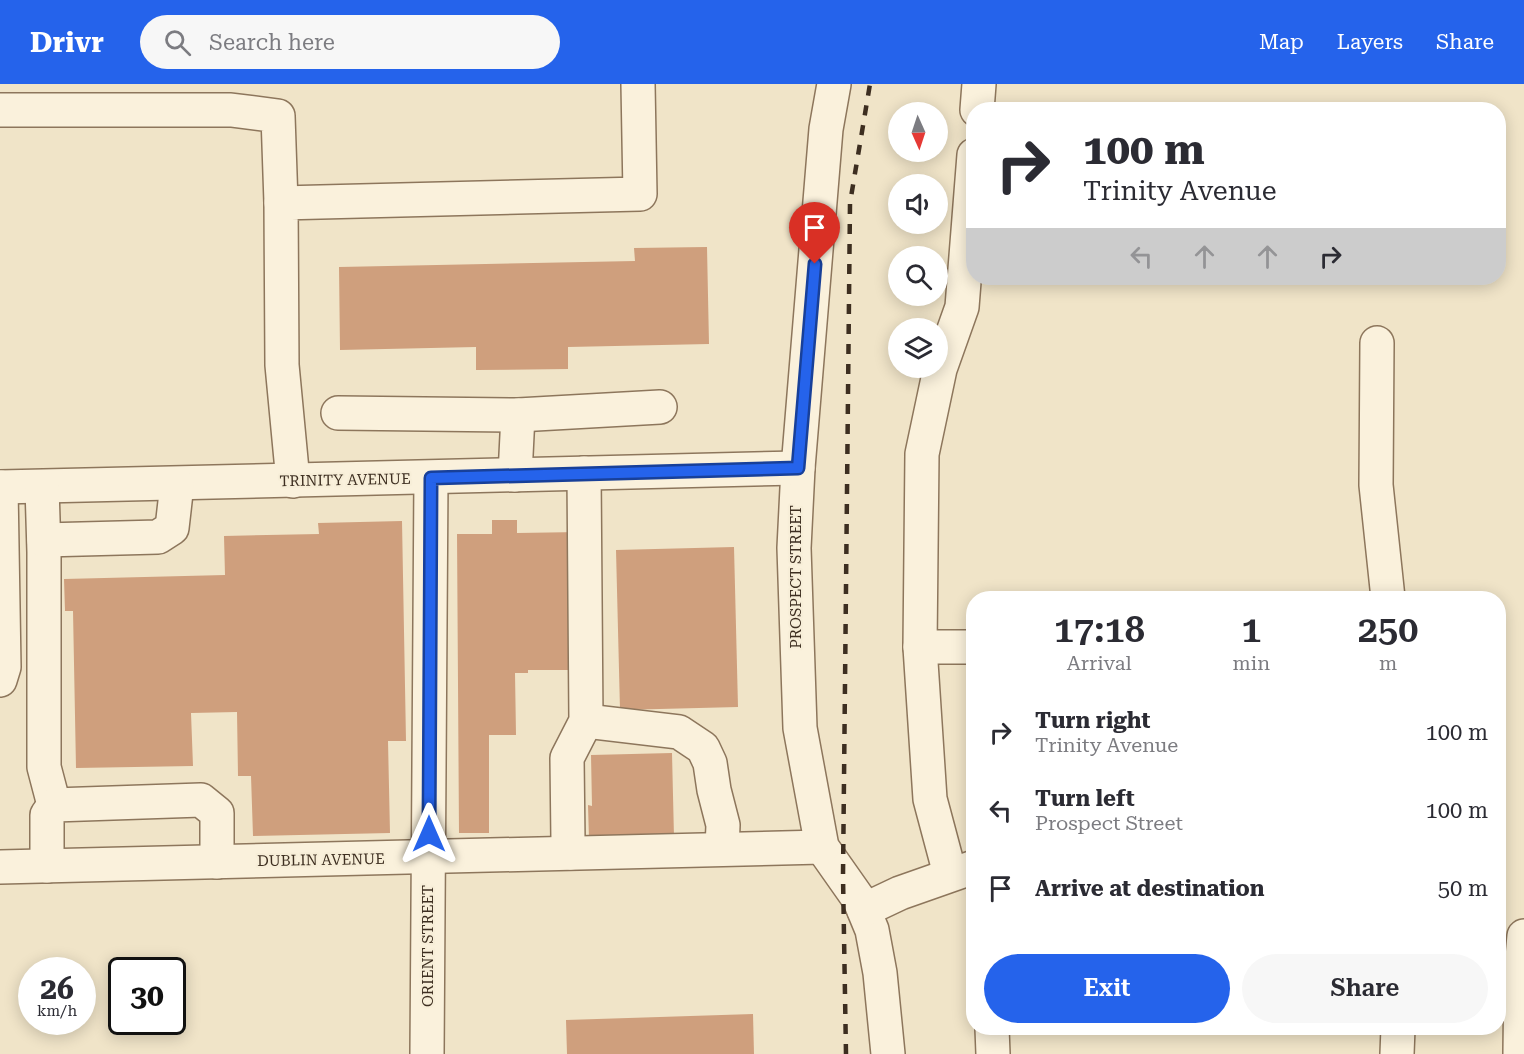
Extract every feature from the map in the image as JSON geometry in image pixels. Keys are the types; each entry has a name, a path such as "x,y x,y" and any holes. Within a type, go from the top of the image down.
{"street":[{"path":"281,203 640,194 638,84"},
{"name":"PROSPECT STREET","path":"834,84 826,129 798,468 794,548 800,728 822,847 860,901 872,930 880,973 888,1054"},
{"path":"978,102 979,84"},
{"path":"0,110 231,110 278,116 282,365 293,481"},
{"path":"864,910 900,893 962,870 930,799 920,647 922,454 940,369 962,307 966,256"},
{"path":"1377,343 1376,485 1387,591"},
{"path":"338,413 518,415 660,407"},
{"path":"515,476 518,415"},
{"name":"TRINITY AVENUE","path":"0,488 798,468"},
{"path":"571,853 568,841 567,758 586,721 584,474"},
{"name":"ORIENT STREET","path":"427,1054 431,478"},
{"path":"44,540 158,537 172,528 177,484"},
{"path":"42,487 44,767 54,805 47,815 47,866"},
{"path":"0,488 4,667 0,680"},
{"path":"920,647 966,646"},
{"path":"586,721 680,732 703,748 710,763 723,825 722,849"},
{"path":"54,805 201,800 217,813 218,862"},
{"name":"DUBLIN AVENUE","path":"0,867 822,847"},
{"path":"1520,1054 1521,968 1524,936"},
{"path":"992,1035 993,1054"},
{"path":"1397,1054 1398,1035"}],"building":[{"path":"707,247 709,344 568,347 568,369 476,370 476,347 340,350 339,267 635,261 634,248"},
{"path":"492,520 517,520 517,533 580,532 581,670 528,670 528,673 515,673 516,735 489,735 489,833 459,833 457,534 492,534"},
{"path":"402,521 406,741 388,741 390,833 253,836 251,776 238,776 237,712 191,713 193,766 76,768 73,611 65,611 64,579 225,575 224,536 319,534 318,523"},
{"path":"734,547 738,707 620,710 616,550"},
{"path":"672,753 674,837 589,839 588,805 592,806 591,755"},
{"path":"753,1014 754,1054 567,1054 566,1020"}],"railway":[{"path":"846,1054 843,876 850,203 870,84"}],"route":[{"path":"429,834 431,478 798,468 815,264"}]}
